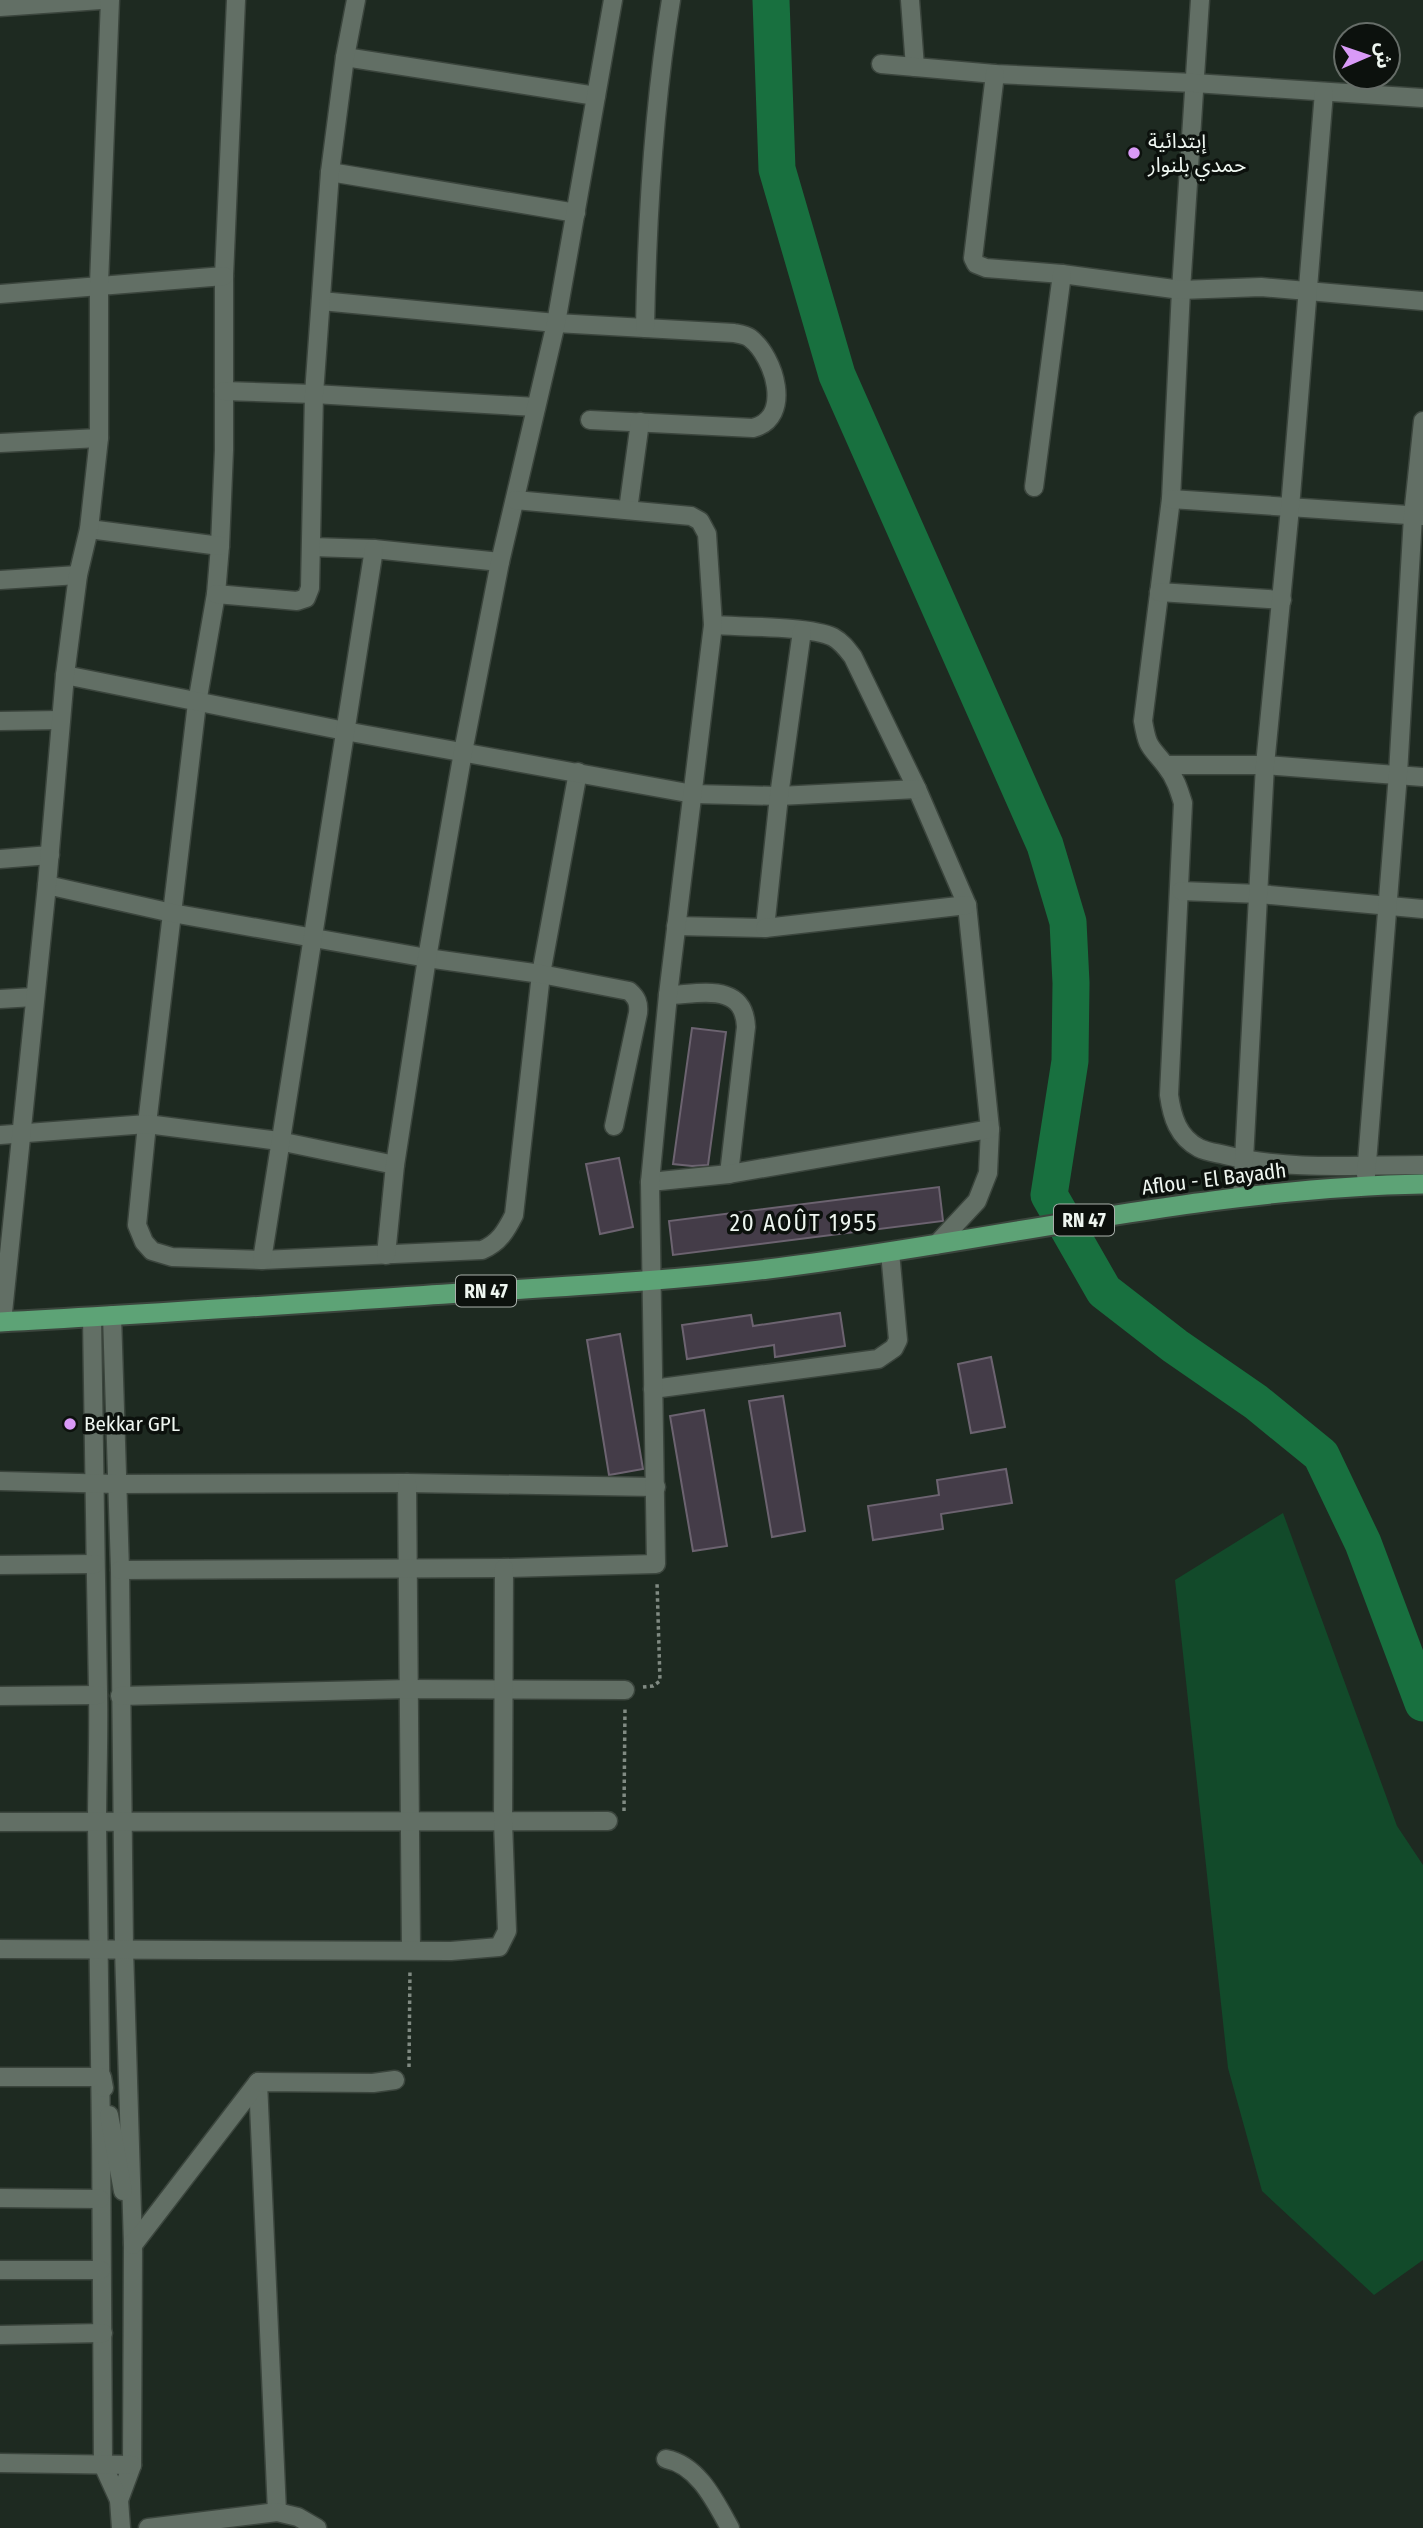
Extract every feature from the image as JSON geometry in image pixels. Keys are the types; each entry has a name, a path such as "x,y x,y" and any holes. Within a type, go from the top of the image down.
{"main road":[{"name":"Aflou - El Bayadh","path":"936,1245 1197,1201 1366,1186 1423,1184"},
{"name":"RN 47","path":"1,1322 650,1281 767,1269 936,1245"}],"street":[{"path":"0,7 101,0"},
{"path":"1,1322 23,1133 60,720 78,575 89,529 99,439 99,285 110,0"},
{"path":"236,0 224,276 220,546 216,594 197,703 146,1124 137,1225 144,1242 152,1251 172,1257 262,1260 482,1250 490,1247 506,1231 513,1215 541,974 578,772"},
{"path":"216,594 302,600 306,598 310,588 314,394 330,172 345,57 356,0"},
{"path":"386,1255 395,1165 463,752 500,562 556,323 613,0"},
{"path":"645,328 651,149 671,0"},
{"path":"909,0 915,67"},
{"path":"1200,0 1181,290 1171,499 1143,721 1152,752 1166,765 1176,782 1183,803 1181,891 1169,1095 1171,1109 1176,1127 1200,1149 1244,1160 1293,1165 1423,1165"},
{"path":"345,57 596,96"},
{"path":"881,64 995,74 1194,83 1423,98"},
{"path":"995,74 974,261 976,264 986,268 1062,274 1181,290 1261,287 1423,301"},
{"path":"1242,1197 1265,765 1282,600 1324,92"},
{"path":"330,172 576,213"},
{"path":"1034,487 1062,274"},
{"path":"0,294 224,276"},
{"path":"321,301 556,323 734,333 749,337 763,355 771,369 776,390 776,407 770,420 763,426 753,428 590,420"},
{"path":"224,391 537,407"},
{"path":"1366,1186 1423,421"},
{"path":"628,510 640,422"},
{"path":"0,443 99,439"},
{"path":"1171,499 1418,516"},
{"path":"120,1570 504,1568 656,1564 650,1182 668,995 713,625 707,534 701,521 691,516 515,500"},
{"path":"89,529 220,546"},
{"path":"312,547 374,549 500,562"},
{"path":"262,1260 374,549"},
{"path":"0,580 78,575"},
{"path":"1159,592 1282,600"},
{"path":"713,625 802,631 834,638 844,644 853,657 917,789 967,905 990,1129 988,1173 978,1201 936,1245"},
{"path":"765,928 779,796 802,631"},
{"path":"65,675 345,732 693,794 779,796 917,789"},
{"path":"0,721 60,720"},
{"path":"1166,765 1265,765 1423,777"},
{"path":"0,859 50,855"},
{"path":"47,885 172,913 622,989 635,997 639,1013 614,1126"},
{"path":"1181,891 1260,894 1423,909"},
{"path":"676,926 765,928 967,905"},
{"path":"668,995 714,993 730,996 742,1006 746,1014 729,1174"},
{"path":"0,999 34,997"},
{"path":"0,1135 146,1124 279,1141 395,1165"},
{"path":"650,1182 729,1174 990,1129"},
{"path":"653,1389 878,1359 894,1348 898,1340 890,1252"},
{"path":"112,1315 120,1570 124,1949 134,2245 132,2465 119,2500"},
{"path":"92,1317 102,2077 100,2199 103,2465 119,2500 121,2528"},
{"path":"0,1481 656,1487"},
{"path":"407,1483 410,1567 411,1950"},
{"path":"0,1565 95,1564"},
{"path":"0,1949 451,1951 499,1947 506,1931 503,1822 504,1568"},
{"path":"120,1696 410,1689 625,1690"},
{"path":"0,1696 98,1695"},
{"path":"0,1822 608,1821"},
{"path":"0,2077 102,2077"},
{"path":"102,2077 134,2245"},
{"path":"258,2082 373,2084 395,2080"},
{"path":"134,2245 258,2082"},
{"path":"258,2082 277,2512"},
{"path":"0,2198 100,2199"},
{"path":"0,2270 101,2270"},
{"path":"0,2335 103,2333"},
{"path":"666,2459 687,2466 700,2480 730,2528"},
{"path":"0,2463 132,2465"},
{"path":"148,2528 277,2512 298,2517 317,2528"}],"path":[{"path":"608,1821 621,1816 624,1811 625,1690 653,1686 660,1681 656,1564"},
{"path":"395,2080 409,2067 411,1950"}],"green space":[{"path":"1283,1513 1397,1826 1423,1865 1423,2260 1374,2295 1262,2191 1228,2068 1175,1580"}],"building":[{"path":"692,1028 726,1032 708,1165 692,1166 673,1164"},
{"path":"619,1158 633,1227 600,1234 586,1164"},
{"path":"939,1187 943,1221 673,1255 669,1221"},
{"path":"840,1313 845,1346 775,1357 774,1345 687,1359 682,1325 751,1315 753,1326"},
{"path":"620,1334 643,1469 609,1475 587,1340"},
{"path":"991,1357 1005,1427 971,1433 958,1364"},
{"path":"783,1396 805,1531 772,1537 749,1401"},
{"path":"704,1410 727,1546 693,1551 670,1416"},
{"path":"1006,1469 1012,1503 941,1514 943,1529 873,1540 868,1506 939,1495 937,1480"}],"waterway":[{"path":"771,0 777,169 837,375 1045,845 1068,922 1071,983 1070,1061 1049,1195 1104,1291 1175,1346 1256,1402 1321,1455 1363,1543 1423,1703"}],"place":[{"name":"إبتدائية حمدي بلنوار","path":"1134,153"},
{"name":"Bekkar GPL","path":"70,1424"}],"district":[{"name":"20 AOÛT 1955","path":"804,1223"}]}
